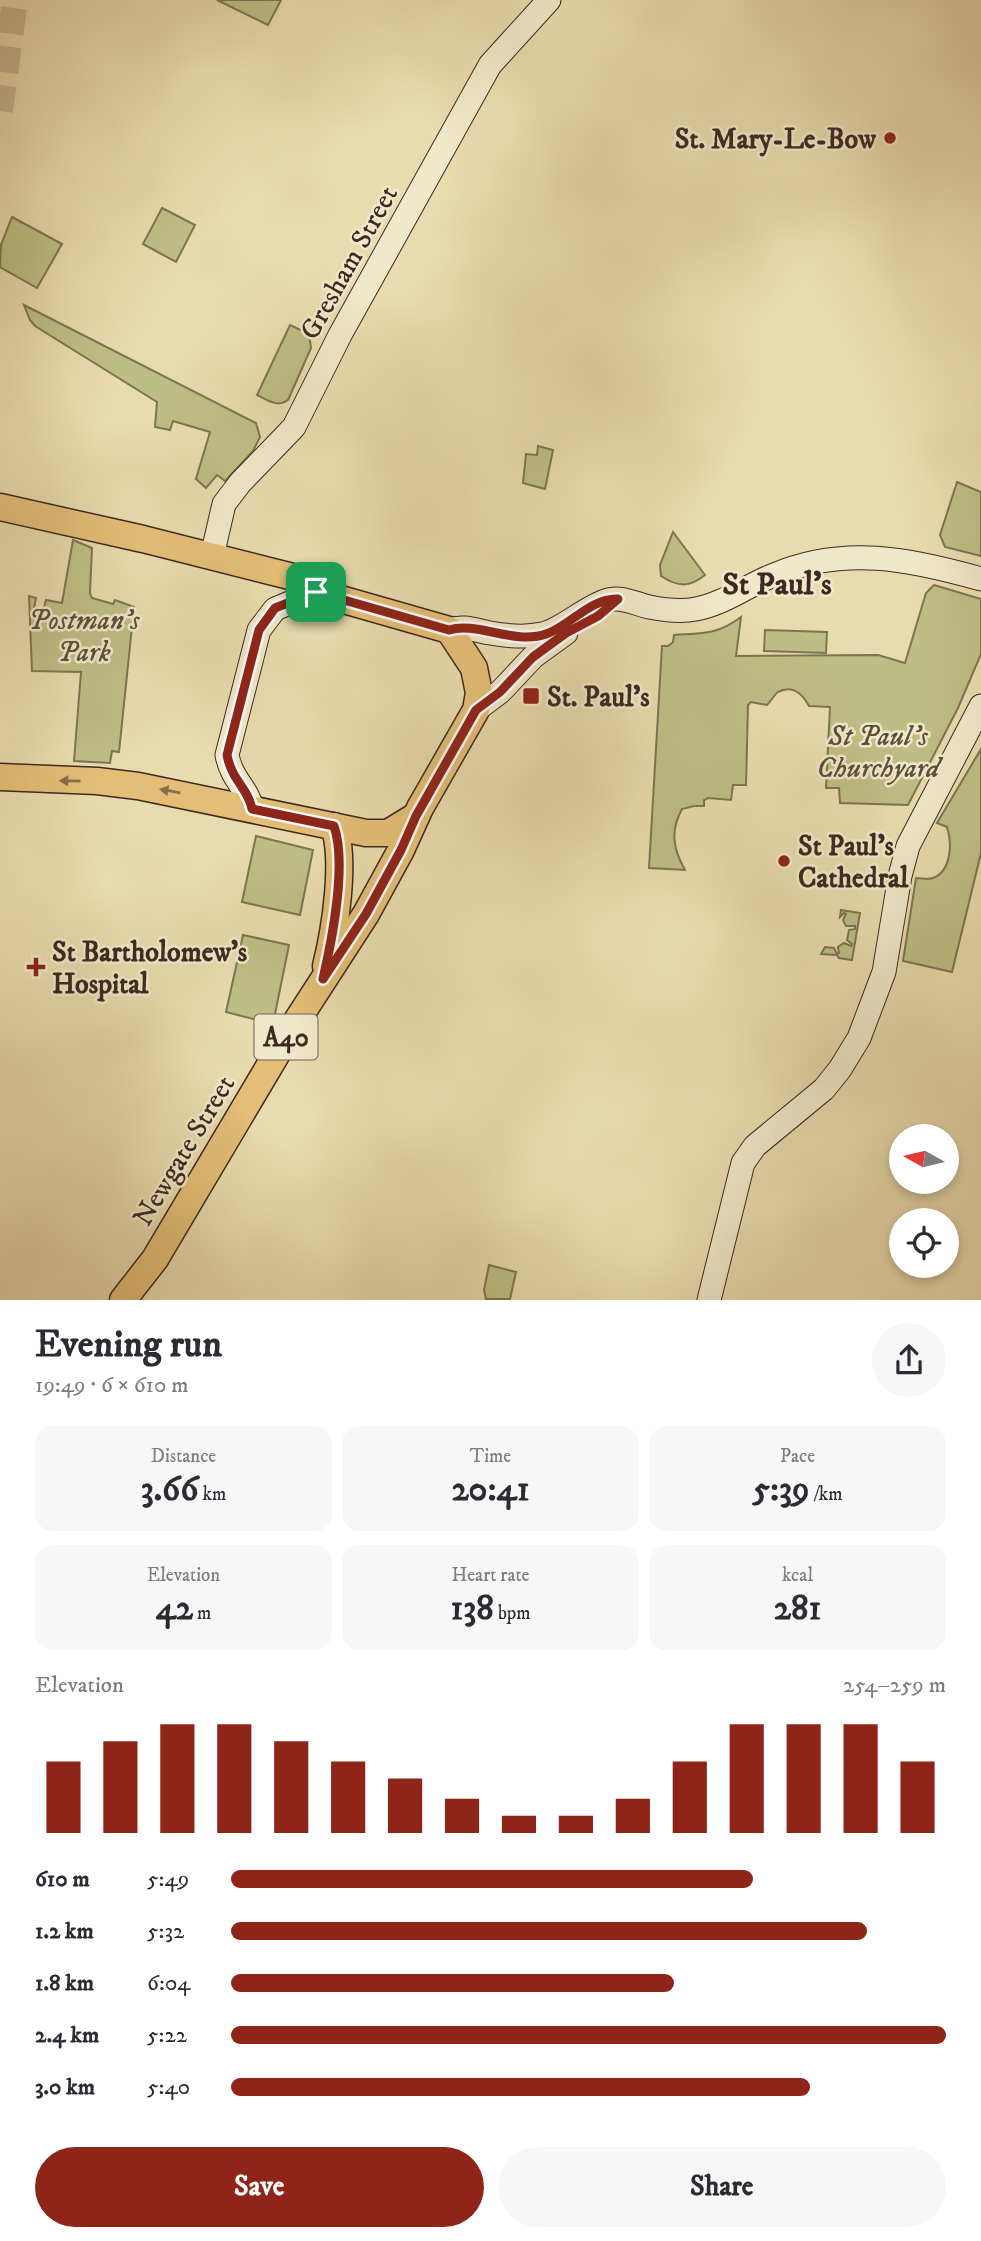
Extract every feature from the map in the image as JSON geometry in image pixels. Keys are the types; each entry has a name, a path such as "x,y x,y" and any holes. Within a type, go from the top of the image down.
{"main road":[{"path":"0,507 301,579 311,584 316,592 449,630 474,668 479,693 476,710"},
{"name":"Newgate Street","path":"127,1296 155,1259 323,979 366,914 416,816 476,710"},
{"path":"9,778 121,783 366,833 387,833 416,816"},
{"name":"A40","path":"323,979 334,932 339,856 334,826"}],"street":[{"name":"Gresham Street","path":"212,556 225,504 240,483 294,427 340,335 490,65 549,0"},
{"path":"449,630 460,626 511,636 546,634 586,610 605,601 618,599 666,610 698,608 730,597 776,573 803,565 849,558 906,560 981,579"},
{"path":"252,809 250,798 235,780 227,755 253,645 265,619 275,608 316,592"},
{"path":"476,710 500,692 533,657 566,633 598,616 618,599"},
{"path":"709,1300 741,1168 755,1146 824,1089 859,1038 884,972 900,876 908,846 981,706"}],"green space":[{"path":"217,0 281,0 268,25"},
{"path":"162,208 195,225 176,262 143,244"},
{"path":"12,217 62,244 37,288 0,267 1,245"},
{"path":"24,305 256,423 260,437 253,451 225,481 217,475 206,488 196,479 210,432 173,421 170,430 155,427 157,402 35,326"},
{"path":"290,325 309,334 311,348 288,400 276,403 257,395"},
{"path":"538,446 553,450 545,489 523,483 526,454 537,455"},
{"path":"957,482 981,492 981,556 945,547 940,535"},
{"path":"673,532 705,575 689,584 678,584 661,576 660,565"},
{"name":"Postman's Park","path":"73,540 92,548 92,598 113,604 115,600 134,607 119,752 112,751 110,763 74,761 81,672 32,671 29,596 36,598 34,608 43,611 46,600 62,603"},
{"name":"St Paul's Churchyard","path":"934,585 981,599 981,654 958,708 908,805 840,803 839,788 826,788 830,707 809,706 797,692 783,690 767,705 751,702 748,705 746,785 733,785 731,800 708,798 704,800 704,806 682,809 674,840 685,870 649,868 662,646 673,642 674,635 717,630 741,617 736,656 878,655 905,663 926,593"},
{"path":"765,630 827,632 826,653 764,651"},
{"path":"981,749 981,853 952,972 903,961 916,878 933,878 944,869 949,856 949,833 947,827 937,823"},
{"path":"256,836 313,850 300,915 242,902"},
{"path":"841,910 860,913 852,960 821,954 825,947 834,948 837,954 838,947 844,943 851,946 852,944 847,940 849,930 855,929 855,926 846,926 843,920 846,914 840,917"},
{"path":"243,935 289,945 273,1024 226,1012"},
{"path":"489,1265 516,1272 510,1299 486,1299 484,1290"}],"tunnel":[{"path":"0,111 15,0"}],"place":[{"name":"St. Mary-Le-Bow","path":"890,138"},
{"name":"St. Paul's","path":"531,696"},
{"name":"St Paul's Cathedral","path":"784,861"},
{"name":"St Bartholomew's Hospital","path":"36,967"}],"district":[{"name":"St Paul's","path":"777,583"}],"route":[{"path":"316,592 449,630 460,626 511,636 546,634 586,610 605,601 618,599 598,616 566,633 533,657 500,692 476,710 416,816 366,914 323,979 334,932 339,856 334,826 252,809 250,798 235,780 227,755 253,645 265,619 275,608 316,592"}]}
